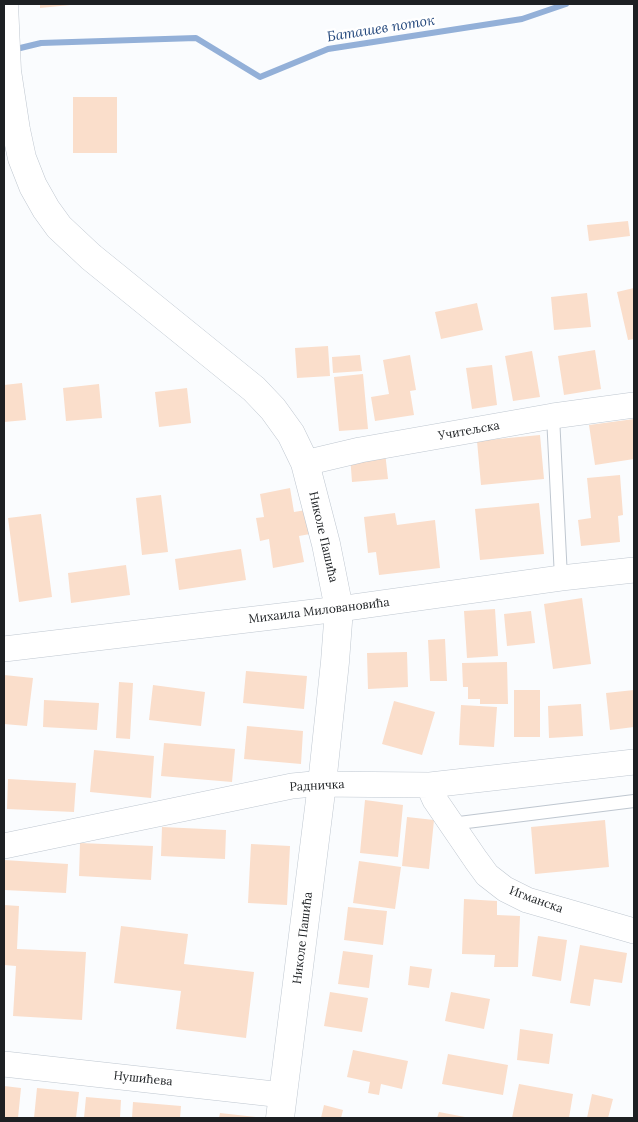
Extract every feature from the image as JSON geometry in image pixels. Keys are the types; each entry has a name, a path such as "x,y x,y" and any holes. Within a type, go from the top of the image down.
{"street":[{"name":"Николе Пашића","path":"4,16 7,71 22,158 33,186 46,209 59,227 91,257 254,389 273,409 291,434 305,463 326,544 339,609 335,662 322,784 281,1106"},
{"name":"Учитељска","path":"305,463 360,450 552,416 634,405"},
{"name":"Михаила Миловановића","path":"4,649 339,609 562,578 634,570"},
{"name":"Радничка","path":"4,846 292,786 322,784 430,784 634,762"},
{"name":"Игманска","path":"430,784 435,800 487,875 505,890 527,900 634,931"},
{"name":"Нушићева","path":"4,1064 281,1106"}],"lane":[{"path":"552,416 562,578"},
{"path":"451,824 634,801"}],"building":[{"path":"40,4 69,4 70,5 40,8"},
{"path":"73,97 117,97 117,153 73,153"},
{"path":"628,221 630,236 589,241 587,225"},
{"path":"634,288 634,339 628,340 617,292"},
{"path":"587,293 591,327 554,330 551,297"},
{"path":"477,303 483,330 441,339 435,312"},
{"path":"328,346 330,376 297,378 295,348"},
{"path":"595,350 601,389 564,395 558,356"},
{"path":"532,351 540,397 513,401 505,356"},
{"path":"360,355 362,371 333,373 332,357"},
{"path":"410,355 416,390 410,391 414,415 375,421 371,397 389,394 383,360"},
{"path":"492,365 497,405 472,409 466,368"},
{"path":"363,374 368,429 339,431 334,377"},
{"path":"22,383 26,420 4,422 4,385"},
{"path":"99,384 102,418 66,421 63,388"},
{"path":"187,388 191,423 159,427 155,392"},
{"path":"634,419 634,459 595,465 589,425"},
{"path":"540,435 544,479 481,485 477,441"},
{"path":"385,452 388,479 352,482 350,455"},
{"path":"620,475 623,515 618,516 620,542 581,546 578,520 591,518 587,478"},
{"path":"290,488 294,512 306,510 310,534 299,536 304,562 273,568 269,539 260,541 256,518 264,517 260,494"},
{"path":"161,495 168,552 142,555 136,498"},
{"path":"539,503 544,554 480,560 475,509"},
{"path":"395,513 397,525 435,520 440,568 379,575 376,552 368,553 364,517"},
{"path":"41,514 52,597 19,602 8,518"},
{"path":"241,549 246,580 179,590 175,559"},
{"path":"126,565 130,595 71,603 68,573"},
{"path":"582,598 591,664 553,669 544,604"},
{"path":"495,609 498,656 467,658 464,611"},
{"path":"531,611 535,643 507,646 504,614"},
{"path":"445,639 447,681 430,681 428,640"},
{"path":"407,652 408,687 368,689 367,653"},
{"path":"507,662 508,704 480,704 480,699 468,699 468,687 463,687 462,663"},
{"path":"246,671 307,676 304,709 243,703"},
{"path":"4,675 33,678 27,726 4,724"},
{"path":"119,682 133,683 130,739 116,738"},
{"path":"153,685 205,692 201,726 149,720"},
{"path":"514,690 540,690 540,737 514,737"},
{"path":"634,690 634,727 610,730 606,693"},
{"path":"44,700 99,703 97,730 43,727"},
{"path":"394,701 435,712 422,755 382,744"},
{"path":"581,704 583,736 549,738 548,706"},
{"path":"461,705 497,707 494,747 459,745"},
{"path":"247,726 303,731 301,764 244,759"},
{"path":"164,743 235,749 232,782 161,776"},
{"path":"94,750 154,756 151,798 90,792"},
{"path":"8,779 76,783 74,812 7,809"},
{"path":"365,800 403,805 398,857 360,853"},
{"path":"407,817 434,820 429,869 402,866"},
{"path":"605,820 609,867 535,874 531,827"},
{"path":"162,827 226,830 225,859 161,856"},
{"path":"80,843 153,846 151,880 79,876"},
{"path":"251,844 290,846 287,905 248,903"},
{"path":"4,860 68,864 66,893 4,890"},
{"path":"359,861 401,867 395,909 353,903"},
{"path":"464,899 497,901 497,915 520,916 518,967 494,967 495,955 462,954"},
{"path":"4,905 19,906 17,949 86,952 82,1020 13,1016 16,966 4,965"},
{"path":"348,907 387,911 383,945 344,940"},
{"path":"121,926 188,934 184,964 254,972 246,1038 176,1029 181,991 114,983"},
{"path":"538,936 567,940 561,981 532,976"},
{"path":"580,945 627,953 622,983 594,979 590,1006 570,1003"},
{"path":"343,951 373,955 369,988 338,984"},
{"path":"410,966 432,969 429,988 408,985"},
{"path":"330,992 368,998 362,1032 324,1026"},
{"path":"451,992 490,999 484,1029 445,1021"},
{"path":"520,1029 553,1034 549,1064 517,1060"},
{"path":"353,1050 408,1061 402,1089 381,1084 379,1095 368,1093 370,1082 347,1077"},
{"path":"448,1054 508,1065 503,1095 442,1084"},
{"path":"519,1084 573,1094 569,1118 512,1118"},
{"path":"4,1086 21,1088 18,1118 4,1118"},
{"path":"37,1088 79,1092 76,1118 34,1118"},
{"path":"592,1094 613,1099 608,1118 587,1118"},
{"path":"86,1097 121,1100 120,1118 84,1118"},
{"path":"133,1102 181,1106 180,1118 132,1118"},
{"path":"324,1105 343,1110 341,1118 321,1118"},
{"path":"439,1112 465,1117 465,1118 437,1118"},
{"path":"220,1113 256,1117 256,1118 219,1118"}],"waterway":[{"name":"Баташев поток","path":"12,50 41,43 196,38 260,77 328,49 522,19 566,4"}]}
